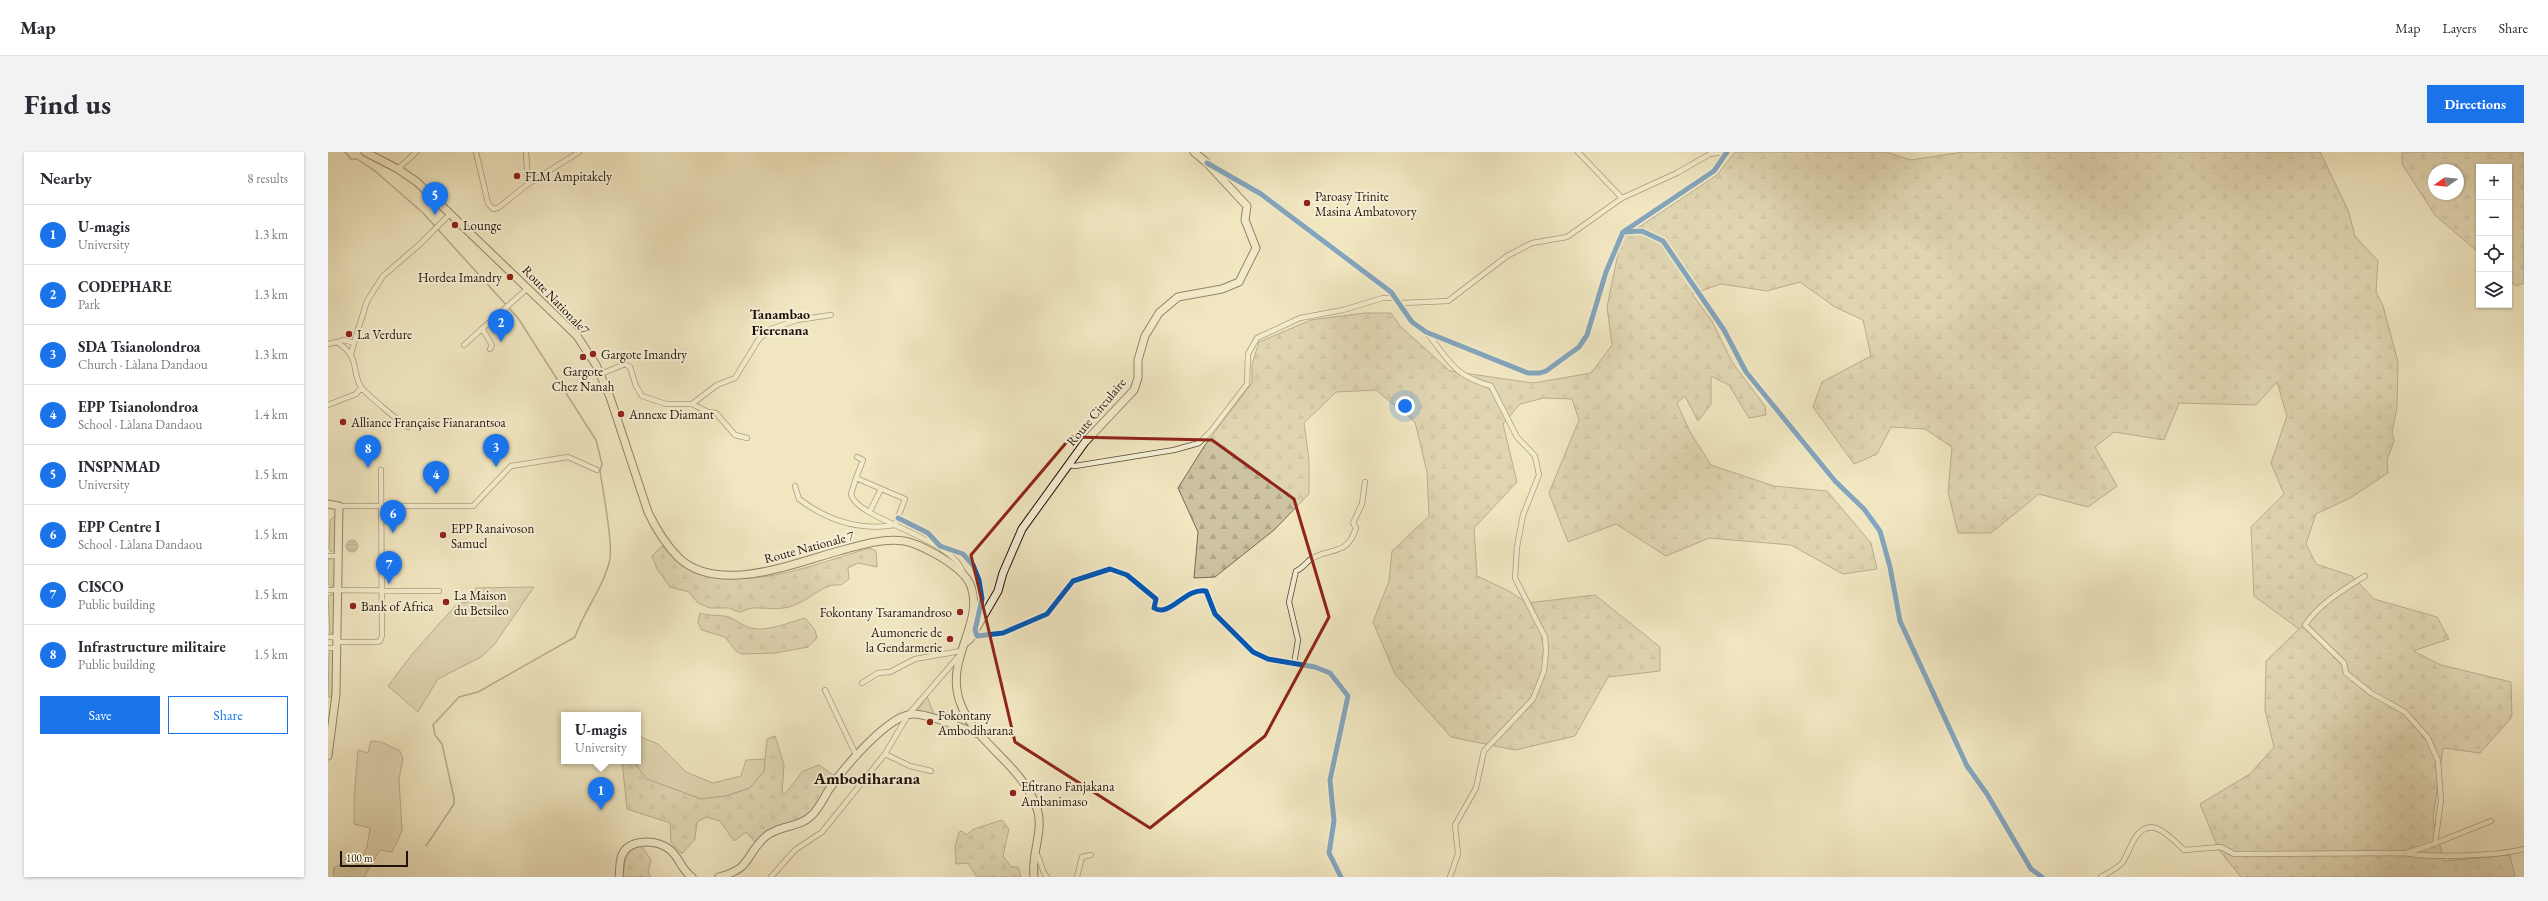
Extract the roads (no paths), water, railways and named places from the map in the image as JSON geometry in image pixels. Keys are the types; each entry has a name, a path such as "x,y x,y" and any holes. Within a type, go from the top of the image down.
{"main road":[{"path":"365,152 398,169"},
{"name":"Route Nationale7","path":"398,169 417,182 577,336 601,374 639,489"},
{"name":"Route Nationale 7","path":"639,489 650,517 668,546 680,559 696,568 712,573 746,575 762,572 851,547 897,541 923,547 947,561 970,584 973,605 972,629 960,654"},
{"path":"960,654 955,681 957,694 967,718 979,734 1009,764 1035,804 1039,826 1034,877"}],"street":[{"path":"398,169 416,152"},
{"path":"476,152 488,203 493,209 498,208 528,184 579,152"},
{"path":"526,152 528,184"},
{"name":"Route Circulaire","path":"1069,465 1103,421 1134,390 1138,378 1138,360 1145,336 1159,314 1178,297 1222,289 1239,282 1248,267 1256,248 1245,220 1247,206 1207,163 1194,152"},
{"path":"1578,152 1622,198"},
{"path":"1401,303 1448,301 1507,256 1532,243 1567,237 1622,198 1677,173 1710,154 1723,152"},
{"path":"1207,163 1261,194 1391,292 1394,298 1401,303 1412,322 1426,332 1528,373 1546,371 1579,347 1587,335 1606,272 1623,232 1714,171 1727,152"},
{"path":"408,427 361,388 351,354 373,290 391,267 420,244 450,214"},
{"path":"1623,232 1642,232 1663,241 1724,330 1746,372 1835,481 1864,509 1880,531 1890,567 1900,621 1967,766 1987,794 2031,869 2042,877"},
{"path":"464,345 483,330 528,288"},
{"path":"972,629 998,591 1003,573 1022,529 1069,465 1075,466 1138,457 1199,443 1211,431 1247,384 1248,354 1257,338 1300,318 1343,310 1383,298 1394,298"},
{"path":"692,404 716,385 735,378 759,339 771,329 797,320 831,315"},
{"path":"483,330 492,345 490,349"},
{"path":"1426,332 1458,373 1469,380 1491,386 1517,437 1535,456 1539,475 1523,515 1517,547 1515,578 1545,637 1546,651 1544,671 1533,699 1484,751 1476,788 1455,825 1458,854 1450,877"},
{"path":"328,344 344,340 354,343"},
{"path":"337,342 351,354"},
{"path":"601,374 625,364 630,367 636,386 642,396 666,404 692,404 708,412 716,413 735,435 747,438"},
{"path":"328,405 356,394 361,388"},
{"path":"328,504 339,506 473,506 512,466 568,457 597,470"},
{"path":"858,457 863,460 851,494 852,499 895,525 925,539 955,559 962,568 964,577"},
{"path":"337,642 380,641 383,505 381,470"},
{"path":"856,478 905,498 895,525"},
{"path":"1294,664 1298,640 1289,602 1296,571 1304,568 1314,557 1338,550 1352,538 1356,528 1353,523 1362,504 1365,482"},
{"path":"795,486 799,499 828,517 866,528 895,525"},
{"path":"870,511 881,488"},
{"path":"328,756 337,642 339,506"},
{"path":"898,518 928,533 940,546 963,554 973,565 979,580 982,599 972,629"},
{"path":"328,556 338,556"},
{"path":"972,629 977,636 991,636 1020,626 1047,614 1073,581 1110,569 1127,575 1156,598 1154,608 1159,611 1166,610 1187,594 1198,590 1206,591 1215,614 1253,652 1268,660 1315,667 1330,673 1348,696 1330,780 1334,821 1329,853 1341,877"},
{"path":"2365,576 2331,598 2313,614 2305,625 2344,663 2346,672 2371,693 2405,712 2428,738 2438,761 2441,800 2436,844"},
{"path":"328,590 439,591"},
{"path":"328,637 334,637 337,642"},
{"path":"328,648 335,648 337,642"},
{"path":"862,683 878,673 890,672 915,659 960,654"},
{"path":"771,877 795,850 822,832 885,754 908,715 960,654"},
{"path":"825,690 857,757"},
{"path":"719,877 740,870 745,865 761,840 771,832 808,819 830,787 880,733 908,715 917,714 979,734"},
{"path":"885,754 910,766 931,771"},
{"path":"2404,853 2436,844 2491,821"},
{"path":"2101,877 2122,862 2136,837 2143,829 2150,826 2158,827 2184,850 2190,851 2221,847 2234,854 2404,853 2419,856 2441,856 2494,853 2524,849"},
{"path":"619,877 620,862 625,850 630,845 648,842 668,849 685,872 692,877"},
{"path":"1036,853 1042,862 1043,873 1047,877"},
{"path":"1077,877 1082,857 1091,855"}],"waterway":[{"path":"345,152 351,159 357,159 375,171 423,213 518,318 596,440 602,464 600,471 611,551 607,569 599,589 583,617 575,637 478,692 459,697 433,725 435,735 442,744 454,804 426,846"}],"place":[{"name":"FLM Ampitakely","path":"517,176"},
{"name":"Paroasy Trinite Masina Ambatovory","path":"1307,203"},
{"name":"INSPNMAD","path":"435,215"},
{"name":"Lounge","path":"455,225"},
{"name":"Hordea Imandry","path":"510,277"},
{"name":"La Verdure","path":"349,334"},
{"name":"CODEPHARE","path":"501,342"},
{"name":"Gargote Imandry","path":"593,354"},
{"name":"Gargote Chez Nanah","path":"583,357"},
{"name":"Annexe Diamant","path":"621,414"},
{"name":"Alliance Française Fianarantsoa","path":"343,422"},
{"name":"SDA Tsianolondroa","path":"496,467"},
{"name":"Infrastructure militaire","path":"368,468"},
{"name":"EPP Tsianolondroa","path":"436,494"},
{"name":"EPP Centre I","path":"393,533"},
{"name":"EPP Ranaivoson Samuel","path":"443,535"},
{"name":"CISCO","path":"389,584"},
{"name":"La Maison du Betsileo","path":"446,602"},
{"name":"Bank of Africa","path":"353,606"},
{"name":"Fokontany Tsaramandroso","path":"960,612"},
{"name":"Aumonerie de la Gendarmerie","path":"950,639"},
{"name":"Fokontany Ambodiharana","path":"930,722"},
{"name":"Efitrano Fanjakana Ambanimaso","path":"1013,793"},
{"name":"U-magis","path":"601,810"}],"district":[{"name":"Tanambao Fierenana","path":"780,322"},
{"name":"Ambodiharana","path":"867,778"}]}
